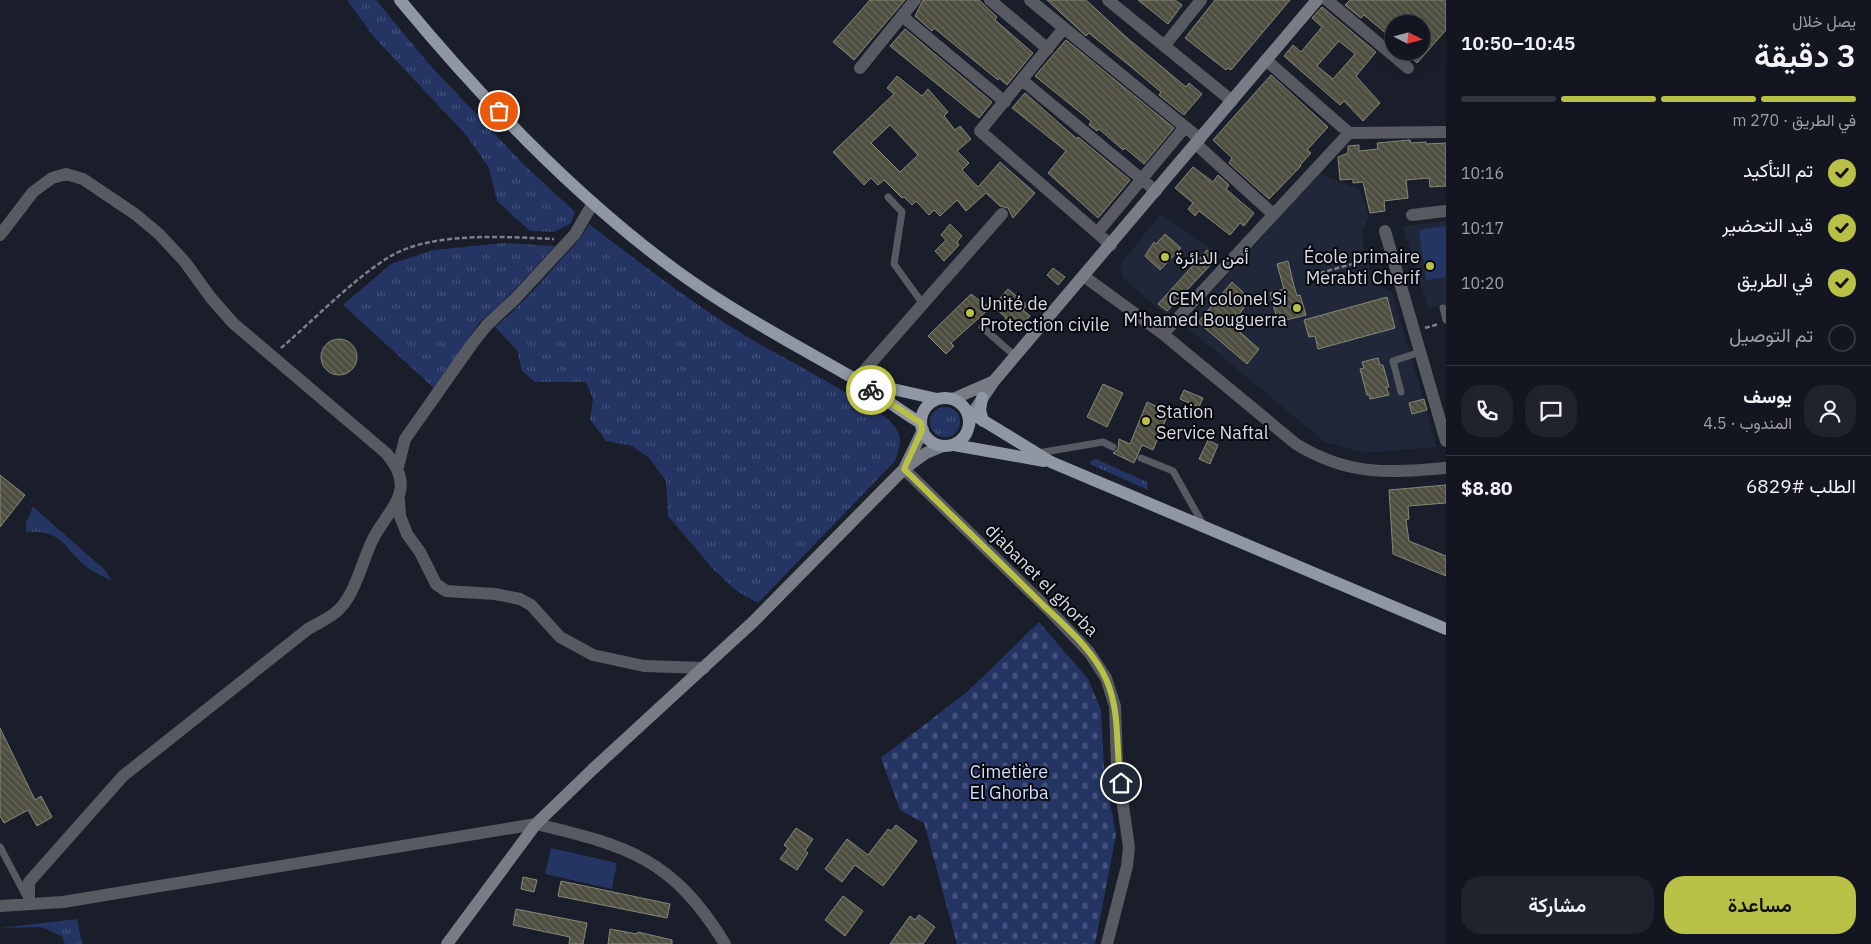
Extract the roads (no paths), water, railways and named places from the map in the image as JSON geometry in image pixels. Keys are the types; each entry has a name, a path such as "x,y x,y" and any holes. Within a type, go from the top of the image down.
{"main road":[{"path":"400,0 446,55 539,153 593,203 674,269 743,315 856,380 922,427 930,441 1051,462"},
{"path":"447,944 536,824 753,622 904,469 926,453 964,437 969,416 994,381 1317,0"},
{"path":"856,380 937,399 953,399 994,381"},
{"path":"982,398 980,410 984,421"},
{"path":"904,469 922,427 925,409 937,399"},
{"path":"953,399 969,416 984,421 1051,462 1446,629"}],"street":[{"path":"860,68 915,0"},
{"path":"1030,0 1185,127 1198,142 1273,214"},
{"path":"1108,0 1232,101"},
{"path":"1327,0 1408,68"},
{"path":"992,1 1048,49"},
{"path":"1165,45 1199,1"},
{"path":"902,16 1005,102"},
{"path":"1064,28 980,131 1111,245"},
{"path":"1266,60 1349,133 1446,132"},
{"path":"1022,80 1156,191"},
{"path":"1097,232 1185,127"},
{"path":"1163,334 1349,133"},
{"path":"0,235 33,192 52,178 66,174 83,179 136,214 159,234 186,262 210,298 233,323 386,453 398,467"},
{"path":"593,203 575,234 515,300 487,325 405,440 398,467 400,516 436,584 446,591 495,594 520,599 531,605 560,637 593,654 644,666 704,668"},
{"path":"1412,215 1446,211"},
{"path":"856,380 1002,214"},
{"path":"1385,231 1446,441"},
{"path":"1084,276 1163,334 1296,444 1314,455 1353,468 1378,472 1446,468"},
{"name":"djabanet el ghorba","path":"904,469 1052,613 1089,652 1106,678 1115,706 1117,764 1129,847 1127,866 1107,944"},
{"path":"29,902 29,882 124,776 308,629 336,612 352,590 373,540 399,500"},
{"path":"0,906 29,902 63,902 536,824 602,840 647,859 679,884 703,911 726,944"}],"lane":[{"path":"888,197 902,212 894,264 923,304"},
{"path":"1443,308 1446,321"},
{"path":"982,327 1015,356"},
{"path":"1401,392 1392,361 1420,352"},
{"path":"1036,454 1103,442 1113,446"},
{"path":"1141,458 1173,471 1204,526"},
{"path":"0,847 29,902"}],"place":[{"name":"أمن الدائرة","path":"1165,257"},
{"name":"École primaire Merabti Cherif","path":"1430,266"},
{"name":"CEM colonel Si M'hamed Bouguerra","path":"1297,308"},
{"name":"Unité de Protection civile","path":"970,313"},
{"name":"Station Service Naftal","path":"1146,421"}],"park label":[{"name":"Cimetière El Ghorba","path":"1009,781"}]}
